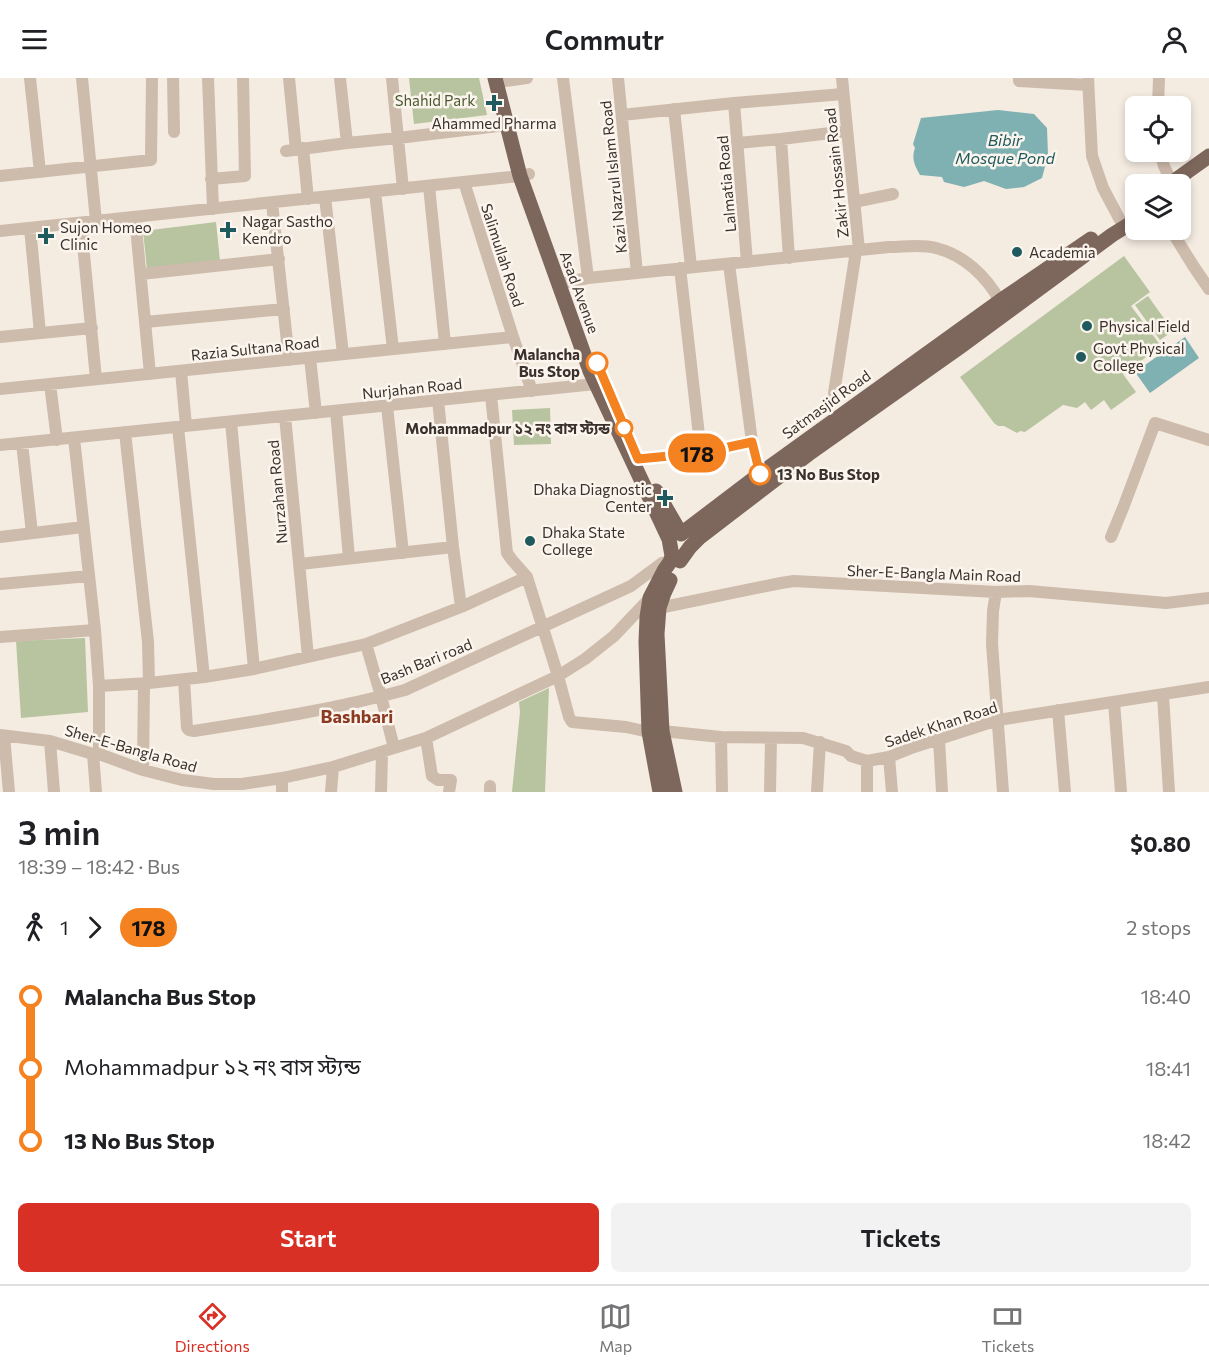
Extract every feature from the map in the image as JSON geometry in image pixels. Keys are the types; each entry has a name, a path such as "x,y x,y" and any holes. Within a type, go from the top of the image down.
{"main road":[{"name":"Asad Avenue","path":"501,79 507,125 562,283 600,383 677,548"},
{"name":"Asad Avenue","path":"501,79 525,175"},
{"path":"1187,174 1209,156"},
{"path":"1191,176 1209,166"},
{"name":"Satmasjid Road","path":"677,548 760,474 1125,222"},
{"name":"Satmasjid Road","path":"677,548 700,537 1003,305"},
{"name":"Asad Avenue","path":"600,383 638,459 677,548"},
{"path":"660,792 646,642 647,617 665,569 677,548"},
{"path":"656,731 675,792"}],"street":[{"path":"30,78 40,172"},
{"path":"82,78 96,221"},
{"path":"0,176 151,160 152,78"},
{"path":"173,78 174,132"},
{"path":"208,78 213,209"},
{"path":"211,178 245,176 243,78"},
{"path":"289,78 295,150 308,199"},
{"path":"340,78 347,142"},
{"path":"392,78 403,189"},
{"path":"501,79 523,78"},
{"path":"563,78 588,278"},
{"name":"Kazi Nazrul Islam Road","path":"618,78 637,273"},
{"name":"Zakir Hossain Road","path":"842,78 857,250"},
{"path":"1019,78 1019,81 1088,81 1092,156 1103,188 1125,216"},
{"path":"1158,96 1159,78"},
{"name":"Zakir Hossain Road","path":"622,115 843,94"},
{"path":"152,100 174,99"},
{"name":"Lalmatia Road","path":"734,103 747,262"},
{"path":"674,109 701,453"},
{"path":"295,150 347,142 507,125"},
{"path":"738,143 781,140 847,130"},
{"path":"781,140 789,258"},
{"name":"Salimullah Road","path":"0,231 525,175"},
{"name":"Salimullah Road","path":"464,182 532,391"},
{"path":"429,186 445,344"},
{"path":"375,192 393,349"},
{"path":"854,202 893,194"},
{"path":"325,197 343,354"},
{"path":"272,202 289,360"},
{"path":"135,217 150,374"},
{"path":"81,223 96,379"},
{"path":"30,228 40,333"},
{"path":"1177,240 1209,289"},
{"path":"562,283 588,278 857,250 918,246 936,248 956,256 976,270 992,286 1003,305"},
{"path":"834,393 857,250"},
{"path":"141,274 279,259"},
{"path":"729,264 752,442 760,474"},
{"path":"145,322 284,309"},
{"path":"0,337 92,328"},
{"name":"Razia Sultana Road","path":"0,389 513,337"},
{"path":"310,358 316,413"},
{"path":"181,371 182,427 204,677"},
{"name":"Nurjahan Road","path":"0,445 600,383"},
{"path":"50,384 57,440"},
{"path":"491,395 507,553 527,577 572,722 721,737 803,738 820,742 867,761 867,792"},
{"path":"438,400 453,547 462,607"},
{"path":"387,406 403,553"},
{"path":"336,411 349,558"},
{"name":"Nurzahan Road","path":"285,416 308,657"},
{"path":"231,422 254,669"},
{"path":"1111,537 1155,423 1209,440"},
{"path":"125,432 148,642 144,770"},
{"path":"74,438 99,686 96,792"},
{"path":"638,459 701,453 752,442"},
{"path":"22,443 32,533"},
{"path":"0,537 83,527"},
{"path":"300,564 453,547"},
{"name":"Bash Bari road","path":"183,680 187,728 194,731 288,717 405,690 631,586 662,563 677,548"},
{"path":"0,584 89,576"},
{"path":"99,686 146,684 204,677 254,669 366,644 462,607 527,577"},
{"name":"Sher-E-Bangla Main Road","path":"654,603 794,581 996,592 1029,591 1166,603 1209,598"},
{"path":"996,592 992,644 1003,792"},
{"name":"Sher-E-Bangla Road","path":"2,736 50,741 144,770 201,784 236,788 333,766 426,738 558,676 585,659 654,603"},
{"path":"0,637 95,630"},
{"path":"366,644 381,696 388,750 381,792"},
{"name":"Sadek Khan Road","path":"867,761 889,757 998,720 1209,687"},
{"path":"1162,695 1169,792"},
{"path":"1114,702 1121,792"},
{"path":"1058,710 1065,792"},
{"path":"2,736 9,792"},
{"path":"721,737 722,792"},
{"path":"426,738 432,776 450,786"},
{"path":"770,792 771,738"},
{"path":"939,740 942,792"},
{"path":"50,741 54,792"},
{"path":"818,792 820,742"},
{"path":"889,757 892,792"},
{"path":"331,792 333,766"},
{"path":"282,778 282,792"}],"green space":[{"name":"Shahid Park","path":"409,78 479,78 487,115 414,124"},
{"path":"216,222 220,261 147,269 143,231"},
{"name":"Physical Field","path":"1124,256 1150,292 1131,306 1161,346 1123,374 1136,392 1111,410 1104,400 1091,410 1085,402 1077,408 1063,405 1025,432 1017,433 994,423 960,377"},
{"path":"1148,296 1173,331 1160,340 1135,305"},
{"path":"550,408 551,444 514,445 512,410"},
{"path":"85,638 88,712 21,718 16,641"},
{"path":"549,688 545,792 512,792 519,702"}],"water":[{"name":"Bibir Mosque Pond","path":"998,110 1034,114 1047,128 1048,155 1042,178 1024,187 1006,189 984,181 964,187 944,182 942,177 920,175 914,162 913,144 921,118"},
{"path":"1185,337 1199,358 1150,393 1135,372"}],"bus line":[{"name":"178","path":"597,363 638,459 701,453 752,442 760,474"}],"place":[{"name":"Ahammed Pharma","path":"494,103"},
{"name":"Nagar Sastho Kendro","path":"228,230"},
{"name":"Sujon Homeo Clinic","path":"46,236"},
{"name":"Academia","path":"1017,252"},
{"name":"Physical Field","path":"1087,326"},
{"name":"Govt Physical College","path":"1081,357"},
{"name":"Malancha Bus Stop","path":"597,363"},
{"name":"Mohammadpur ১২ নং বাস স্ট্যন্ড","path":"624,428"},
{"name":"13 No Bus Stop","path":"760,474"},
{"name":"Dhaka Diagnostic Center","path":"665,498"},
{"name":"Dhaka State College","path":"530,541"}],"district":[{"name":"Bashbari","path":"357,716"}]}
